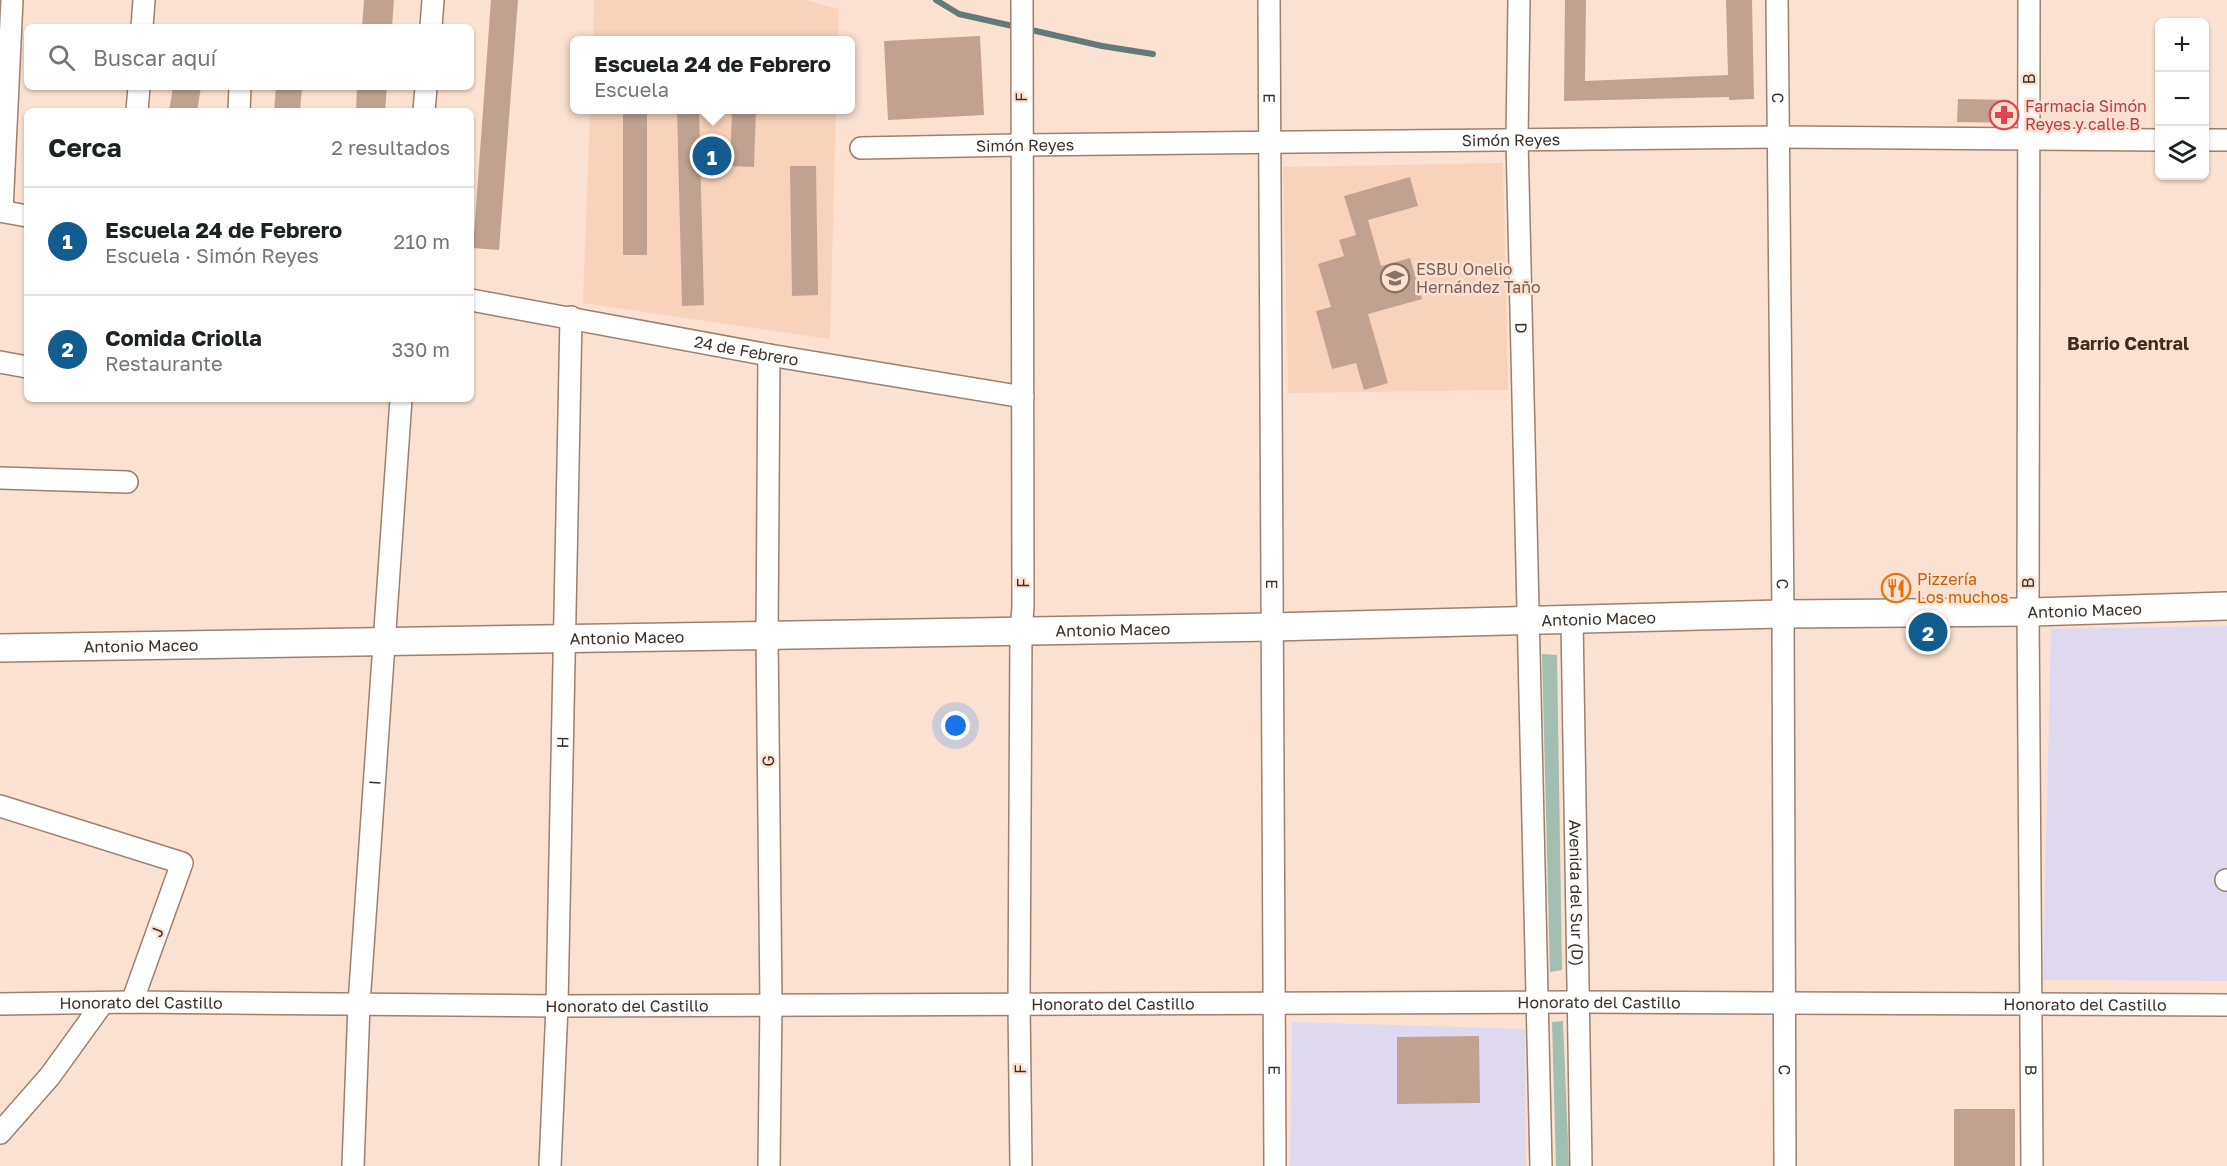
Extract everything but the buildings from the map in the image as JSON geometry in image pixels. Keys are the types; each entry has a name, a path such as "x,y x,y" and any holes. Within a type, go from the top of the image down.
{"main road":[{"name":"Antonio Maceo","path":"0,648 1272,627 2227,606"}],"street":[{"path":"12,0 1,211 24,215"},
{"path":"142,24 144,0"},
{"path":"431,24 433,0"},
{"name":"F","path":"1021,1166 1019,1004 1023,607 1020,45 1022,0"},
{"name":"E","path":"1269,0 1275,1166"},
{"name":"D","path":"1519,0 1517,139 1528,621"},
{"name":"C","path":"1777,0 1785,1166"},
{"name":"B","path":"2029,0 2028,612 2032,1166"},
{"path":"137,108 139,90"},
{"path":"238,108 240,90"},
{"path":"424,108 426,90"},
{"name":"Simón Reyes","path":"861,148 1022,144 1270,144 1777,137 2155,140"},
{"path":"2209,140 2227,140"},
{"name":"24 de Febrero","path":"474,301 769,355 1023,397"},
{"name":"H","path":"550,1166 557,1006 571,318"},
{"name":"G","path":"769,355 767,635 771,1004 769,1166"},
{"path":"0,362 24,367"},
{"name":"I","path":"353,1166 359,1004 401,402"},
{"path":"0,478 127,482"},
{"name":"Avenida del Sur (D)","path":"1572,620 1581,1166"},
{"path":"1528,621 1541,1166"},
{"name":"J","path":"0,807 182,863 132,1002"},
{"name":"Honorato del Castillo","path":"0,1004 132,1002 557,1006 1578,1002 1784,1005 2227,1005"},
{"path":"0,1133 50,1076 102,1004"}],"shaded area":[{"path":"594,0 805,0 839,9 838,36 593,36"},
{"path":"590,114 836,114 830,339 583,303"},
{"name":"ESBU Onelio Hernández Taño","path":"1503,163 1508,390 1288,393 1283,167"},
{"path":"2227,626 2227,981 2043,980 2051,629"},
{"path":"1292,1022 1525,1029 1526,1166 1290,1166"}],"green space":[{"path":"1542,654 1557,655 1562,970 1550,972"},
{"path":"1563,1021 1569,1166 1556,1166 1552,1022"}],"waterway":[{"path":"936,0 959,14 1017,27"},
{"path":"1027,29 1102,46 1153,54"}],"place":[{"name":"Farmacia Simón Reyes y calle B","path":"2004,115"},
{"name":"Escuela 24 de Febrero","path":"712,156"},
{"name":"ESBU Onelio Hernández Taño","path":"1395,278"},
{"name":"Pizzería Los muchos","path":"1896,588"},
{"name":"Comida Criolla","path":"1928,632"}],"district":[{"name":"Barrio Central","path":"2128,343"}]}
